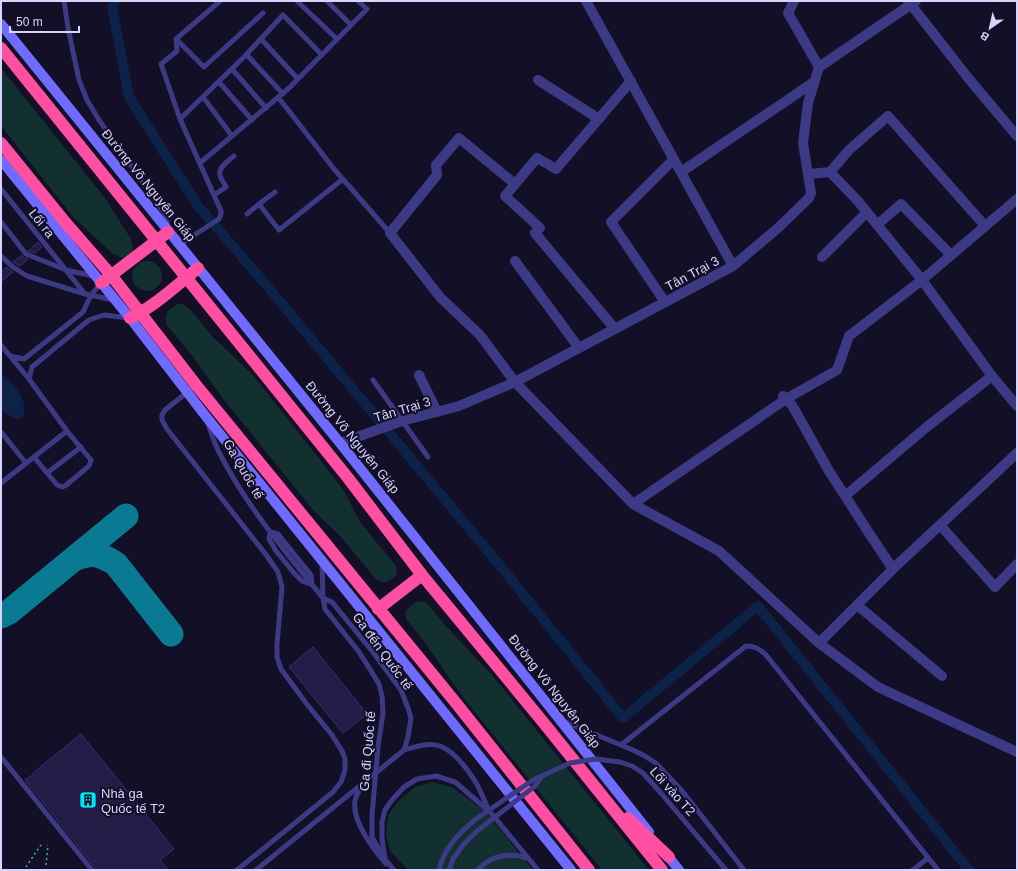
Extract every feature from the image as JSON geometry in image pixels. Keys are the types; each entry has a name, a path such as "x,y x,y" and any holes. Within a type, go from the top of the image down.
{"highway":[{"path":"1,48 261,369 348,478 422,575 662,870"},
{"path":"1,143 141,312 195,390 456,703 590,870"},
{"path":"98,279 111,275 168,232"},
{"path":"130,318 164,296 198,268"},
{"path":"378,609 422,575"},
{"path":"594,786 669,857"}],"main road":[{"name":"Đường Võ Nguyên Giáp","path":"1,24 340,443 679,870"},
{"path":"1,160 114,300 195,390 204,414 571,870"},
{"path":"259,343 261,369"},
{"path":"195,390 204,414"}],"street":[{"path":"586,1 733,266"},
{"path":"794,1 788,14 819,67 912,2 969,79 1017,136"},
{"name":"Tân Trại 3","path":"340,443 391,425 459,406 516,382 733,266 778,228 809,198 812,193 803,143 808,103 819,67"},
{"path":"538,80 599,119"},
{"path":"615,329 535,234 540,228 505,196 537,158 556,168 631,81"},
{"path":"681,172 814,82"},
{"path":"808,174 830,172 849,150 888,116 985,226"},
{"path":"515,184 460,138 436,165 437,175 390,233 440,297 480,335 516,382 633,504 719,551 820,643 878,687 1017,752"},
{"path":"665,302 611,222 674,159"},
{"path":"830,172 857,200 922,280 992,376 1017,406"},
{"path":"633,504 784,398 837,370 849,336 922,280 1017,199"},
{"path":"877,225 900,204 951,255"},
{"path":"822,257 866,212"},
{"path":"515,261 579,348"},
{"path":"419,375 437,412"},
{"path":"845,496 922,431 992,376"},
{"path":"784,398 792,405 829,471 866,530 893,569"},
{"path":"820,643 893,569 1017,453"},
{"path":"940,525 995,587 1017,564"},
{"path":"857,605 942,676"}],"lane":[{"path":"64,1 79,80 87,100 99,120 165,214 168,232"},
{"path":"176,40 220,1"},
{"path":"297,1 337,39"},
{"path":"327,1 351,24"},
{"path":"200,163 281,96 322,55 366,9 358,1"},
{"path":"176,40 204,67 263,13"},
{"path":"180,119 246,55 283,15 322,55"},
{"path":"261,39 298,79"},
{"path":"176,40 178,51 161,64 180,119 221,211 219,219 179,245"},
{"path":"246,55 281,96 343,179 390,233"},
{"path":"232,69 266,108"},
{"path":"219,82 252,120"},
{"path":"203,97 232,136"},
{"path":"214,195 226,187 220,175 220,171 221,168 234,156"},
{"path":"259,204 279,230 343,179"},
{"name":"Lối ra","path":"1,189 85,294"},
{"path":"247,214 275,192"},
{"name":"Lối ra","path":"1,222 26,254 66,270 98,279"},
{"path":"1,256 13,267 27,276 85,294 114,300"},
{"path":"10,356 24,359 84,312 98,279"},
{"path":"29,379 32,367 89,320 104,315 130,318"},
{"path":"1,345 91,460 91,463 62,487 58,485 34,457"},
{"path":"373,380 428,457"},
{"path":"195,390 166,410 162,414 162,420 176,441 278,572 282,587 277,657 281,669 332,735 345,759 345,770 341,782 333,792 237,870"},
{"name":"Ga Quốc tế","path":"204,414 222,458 244,494 270,532 278,534 311,575 312,585"},
{"path":"1,483 67,430"},
{"path":"1,432 26,463"},
{"path":"47,473 81,447"},
{"name":"Ga Quốc tế","path":"270,532 269,539 276,551 294,573 302,581 312,585 323,598"},
{"path":"322,561 323,598"},
{"name":"Ga đi Quốc tế","path":"323,598 325,609 359,652 378,684 382,696 383,713 378,747 372,815 372,837 385,859 394,870"},
{"name":"Ga đến Quốc tế","path":"323,598 332,602 372,651 401,690 411,718 409,733 404,750"},
{"path":"621,745 746,646 754,646 766,655 938,870"},
{"path":"560,719 645,756 657,764 744,870"},
{"path":"256,870 404,750 417,746 440,746 452,752 474,778 489,811"},
{"path":"1,757 92,870"},
{"name":"Lối vào T2","path":"541,777 570,763 596,759 620,762 632,766 643,773 726,870"},
{"path":"385,859 382,838 382,822 385,810 404,787 417,779 436,776 455,782 489,811 538,870"},
{"path":"439,870 441,859 445,851 467,826 533,780 541,777"},
{"path":"448,870 453,859 463,845 477,831 535,786 541,777"},
{"path":"363,783 356,801 356,812 359,824 390,870"},
{"path":"478,870 484,864 499,856 520,856 530,860"},
{"path":"913,870 928,858"}],"path":[{"path":"26,867 40,846 43,844"},
{"path":"46,865 47,845"}],"green space":[{"path":"1,68 105,198 131,239 133,250 129,256 122,258 113,254 74,218 1,126"},
{"path":"147,261 158,265 162,276 158,287 147,291 136,287 132,276 136,265"},
{"path":"177,304 182,304 189,308 212,336 253,375 343,489 360,522 396,566 397,572 395,577 386,582 381,582 376,579 340,536 314,511 224,400 190,353 166,324 168,311"},
{"path":"421,601 427,603 444,624 492,675 649,870 602,870 462,696 423,640 406,619 405,613 408,608 416,602"},
{"path":"432,782 452,787 486,812 533,870 408,870 390,851 386,834 388,815 398,801 415,787"}],"water":[{"path":"1,374 11,383 22,399 24,412 22,418 15,419 1,410"}],"building":[{"path":"38,242 42,247 35,253 28,251"},
{"path":"22,255 24,258 28,259 20,266 13,262"},
{"path":"7,267 13,272 1,282 1,272"},
{"path":"313,647 367,714 343,733 289,667"},
{"name":"Nhà ga Quốc tế T2","path":"81,734 174,849 160,860 168,870 97,870 25,780"}],"waterway":[{"path":"115,1 112,7 129,97 198,206 262,280 497,562 623,718 758,606 969,870"}],"taxiway":[{"path":"1,616 9,612 126,516"},
{"path":"74,559 86,555 95,555 116,564 171,634"}],"place":[{"name":"Nhà ga Quốc tế T2","path":"88,800"}]}
